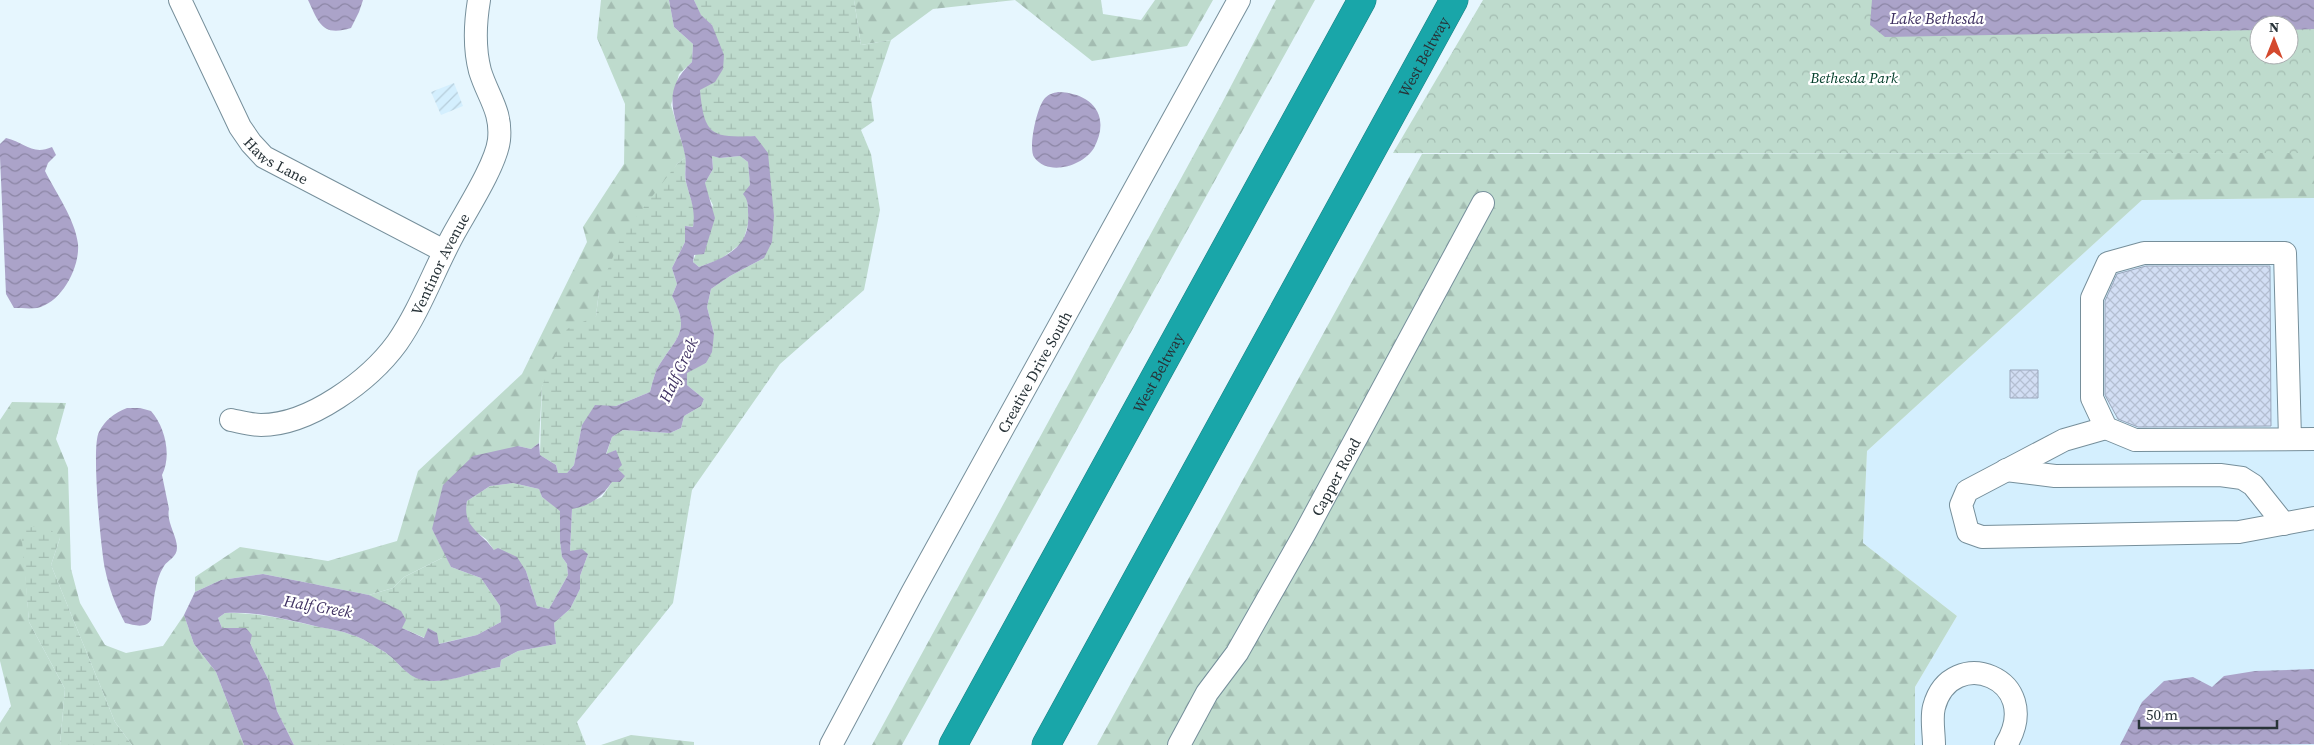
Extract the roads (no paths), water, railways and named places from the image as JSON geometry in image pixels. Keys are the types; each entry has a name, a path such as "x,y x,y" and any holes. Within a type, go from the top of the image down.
{"highway":[{"name":"West Beltway","path":"953,745 1362,0"},
{"name":"West Beltway","path":"1046,745 1454,0"}],"street":[{"name":"Haws Lane","path":"180,0 240,127 264,157 444,251"},
{"name":"Ventinor Avenue","path":"231,420 261,425 282,422 316,410 340,396 372,372 397,343 493,160 499,142 500,125 496,106 481,73 477,54 475,34 479,0"},
{"name":"Creative Drive South","path":"831,745 926,567 1238,0"},
{"name":"Capper Road","path":"1179,745 1207,693 1237,653 1305,533 1483,203"},
{"path":"2106,428 2092,398 2092,298 2108,263 2144,253 2285,253 2290,439"},
{"path":"2314,439 2135,440 2106,428 2064,440 1966,491 1961,505 1968,532 1982,536 2239,532 2314,518"},
{"path":"2006,470 2055,476 2220,475 2242,478 2253,485 2284,524"},
{"path":"1934,745 1933,708 1941,690 1955,676 1974,673 1992,677 2007,688 2016,701 2017,716 2014,731 2006,745"}],"water":[{"path":"308,0 363,0 351,28 334,31 323,26"},
{"name":"Half Creek","path":"669,0 694,0 701,15 712,25 724,55 723,69 715,82 700,90 704,116 712,131 728,136 755,136 768,153 774,216 772,242 764,258 730,276 711,289 707,307 714,334 712,352 706,363 687,373 687,385 704,399 701,406 684,416 681,428 670,433 623,430 612,437 606,454 616,450 622,465 618,469 625,476 620,482 612,482 595,500 584,506 572,509 570,551 582,549 588,554 580,576 580,589 570,609 554,623 556,644 518,651 501,660 500,667 452,679 432,681 416,678 383,651 356,636 344,632 249,613 225,613 218,618 222,628 246,628 252,635 250,643 270,683 277,711 294,745 244,745 216,672 194,644 184,615 195,592 221,580 263,574 369,595 401,611 406,620 402,628 424,638 428,628 437,633 439,644 477,635 501,622 500,606 481,578 451,567 432,529 443,485 473,456 518,446 531,449 539,443 540,455 556,465 558,473 567,473 574,465 582,425 595,405 616,406 650,392 657,369 679,335 681,319 672,296 677,284 672,268 685,242 685,226 693,227 694,221 692,204 685,179 685,155 673,106 675,84 692,62 693,44 674,27","holes":["712,156 720,158 740,156 748,162 750,185 743,194 747,203 748,224 746,234 736,248 719,259 699,267 693,262 694,255 704,254 715,218 705,183 713,169","513,483 539,489 542,497 560,511 560,541 562,557 567,564 568,575 549,609 537,606 526,571 517,557 498,548 494,550 473,528 467,517 467,501 490,486"]},
{"name":"Lake Bethesda","path":"1872,0 2314,0 2314,29 2299,30 2299,15 2249,15 2249,30 1885,37 1870,25"},
{"path":"1058,92 1070,93 1089,102 1096,108 1100,126 1099,136 1089,154 1074,164 1056,168 1040,163 1034,157 1032,145 1034,127 1042,102 1048,96"},
{"path":"6,138 39,150 52,147 56,155 48,163 45,171 69,216 78,244 76,263 67,283 54,299 46,305 37,308 14,308 6,294 0,144"},
{"path":"127,408 140,408 151,411 163,433 167,450 162,475 169,509 169,519 177,548 176,554 164,566 158,578 151,620 146,625 125,623 116,604 103,558 99,521 96,457 99,432 110,417"},
{"path":"2314,669 2314,744 2120,745 2142,702 2164,681 2193,677 2212,687 2224,676 2255,671"}],"park label":[{"name":"Bethesda Park","path":"1854,77"}]}
